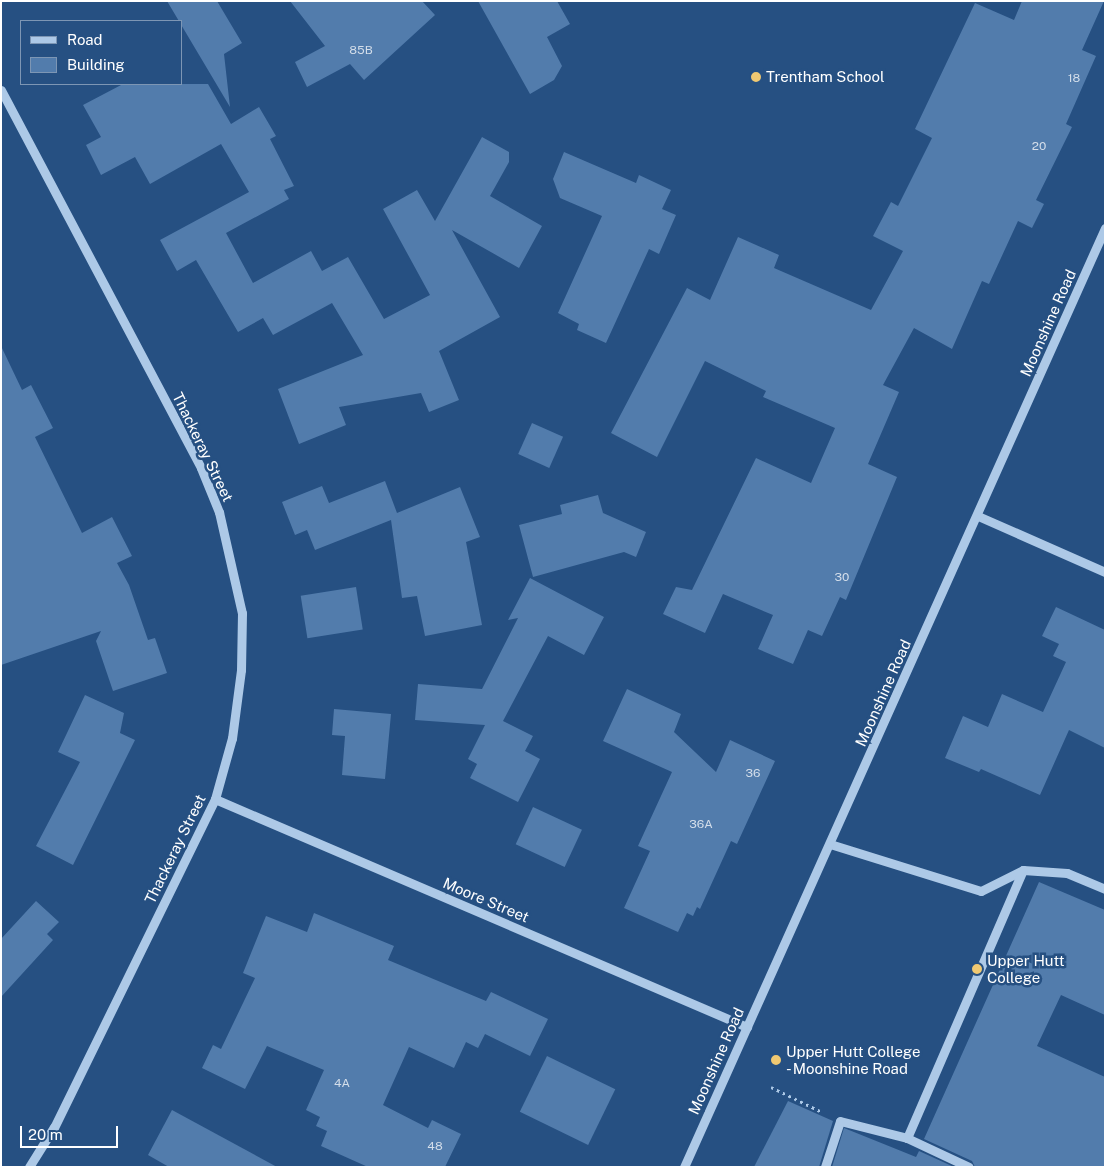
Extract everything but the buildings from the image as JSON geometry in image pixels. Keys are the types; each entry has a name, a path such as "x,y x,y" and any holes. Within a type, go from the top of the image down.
{"street":[{"name":"Thackeray Street","path":"1,90 201,468 219,512 232,559 241,622 240,670 232,738 215,799 54,1127 29,1167"},
{"name":"Moonshine Road","path":"684,1167 978,516 1105,228"},
{"path":"978,516 1105,572"},
{"name":"Moore Street","path":"215,799 747,1027"},
{"path":"830,844 981,891 1023,870 1067,872 1105,889"},
{"path":"907,1138 1023,870"},
{"path":"825,1167 840,1121 907,1138 969,1167"}],"path":[{"path":"771,1087 840,1121"}],"place":[{"name":"Trentham School","path":"756,77"},
{"name":"Upper Hutt College","path":"977,969"},
{"name":"Upper Hutt College - Moonshine Road","path":"776,1060"}]}
